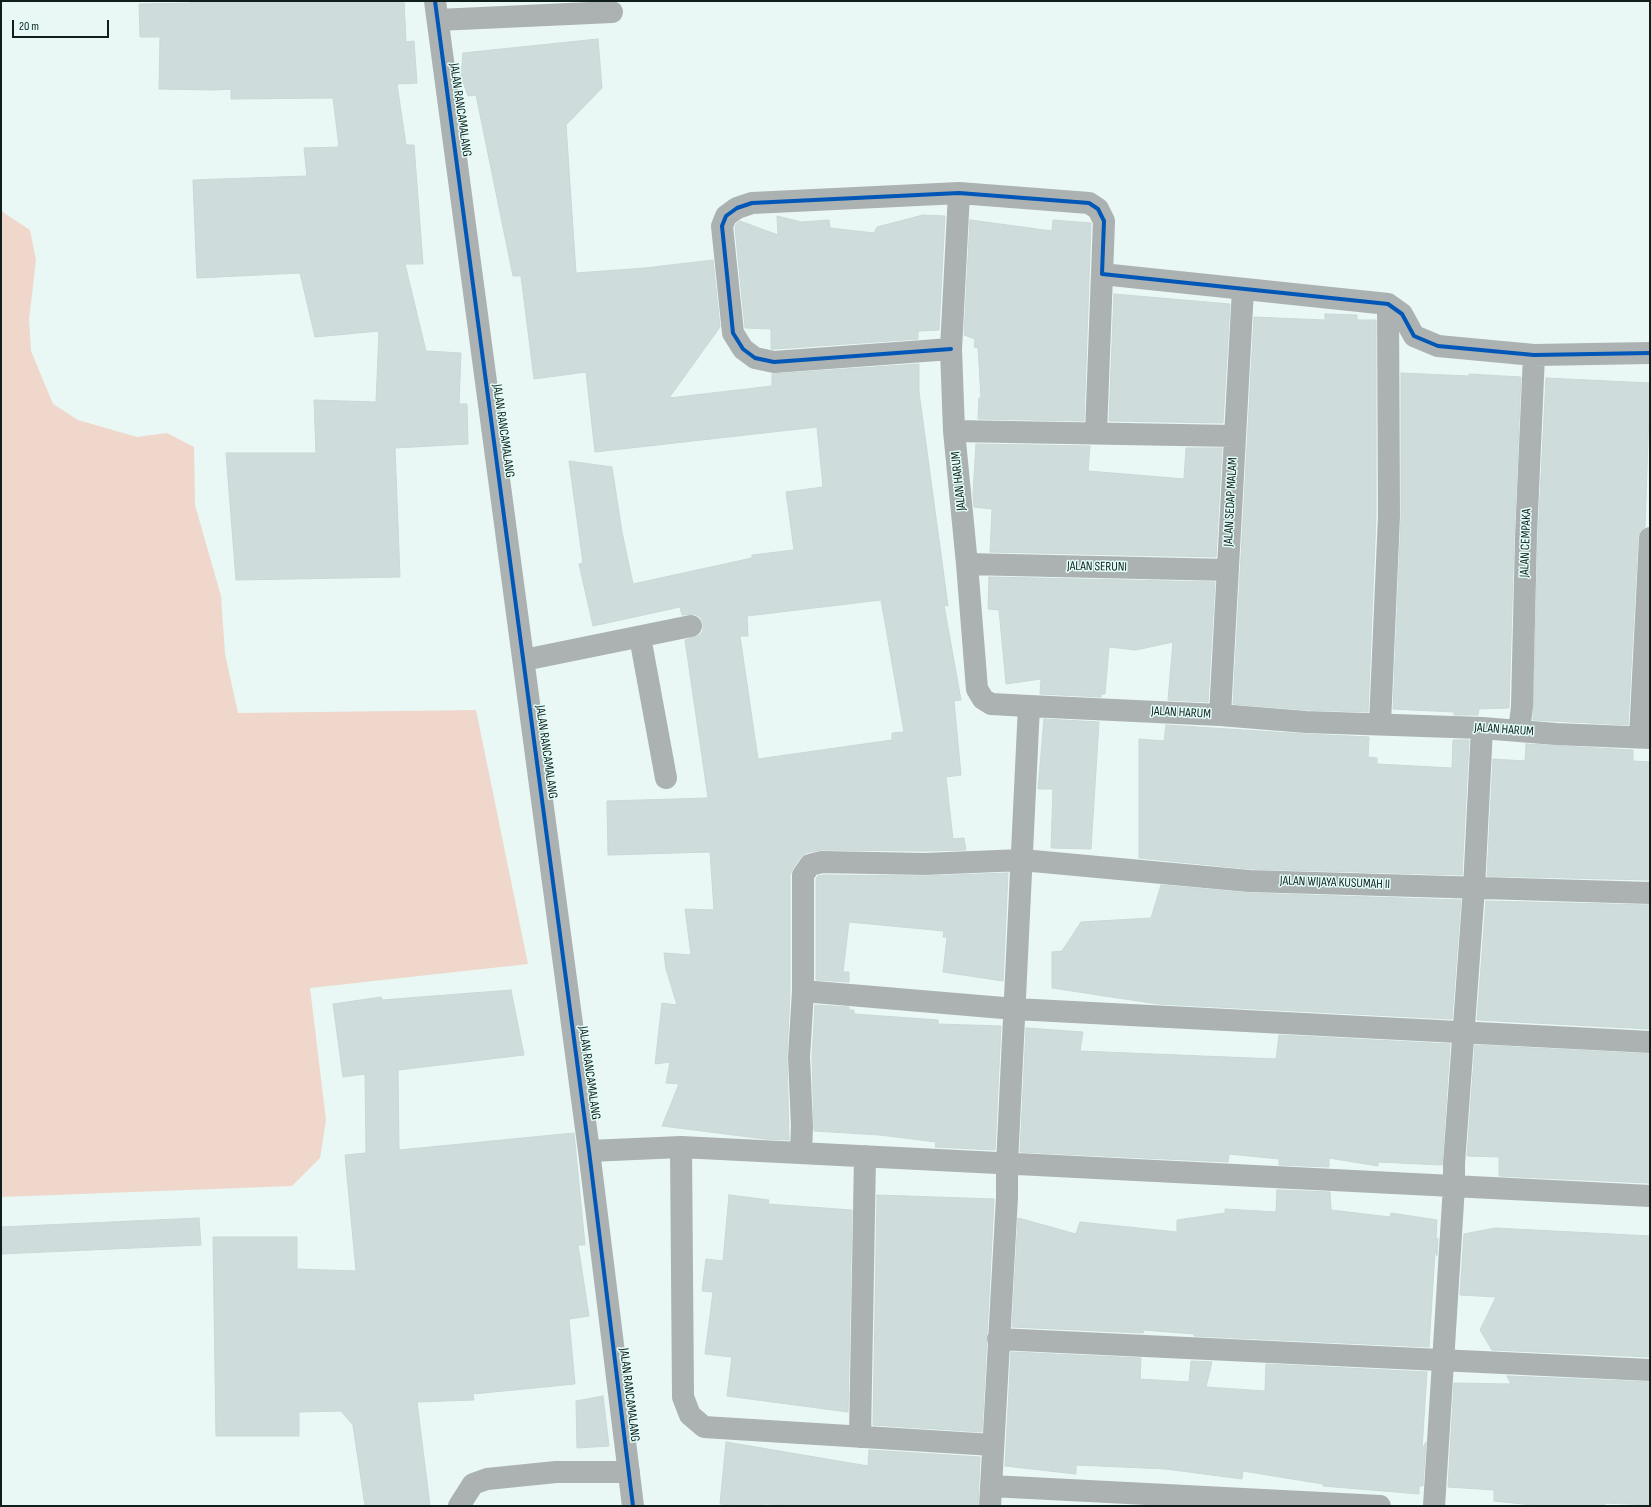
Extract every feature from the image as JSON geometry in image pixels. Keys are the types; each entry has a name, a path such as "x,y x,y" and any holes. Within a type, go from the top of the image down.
{"street":[{"path":"436,10 521,8 612,12"},
{"name":"JALAN RANCAMALANG","path":"436,10 532,659 589,1151 633,1506"},
{"path":"951,349 774,362 755,358 743,349 733,333 722,226 726,216 737,208 752,204 959,193 1089,203 1098,209 1104,221 1096,433"},
{"name":"JALAN HARUM","path":"959,193 951,349 954,431 977,688 983,699 991,704 1220,715 1306,722 1482,728 1645,737"},
{"path":"1102,274 1388,304 1402,314 1414,336 1438,346 1534,355 1650,353"},
{"name":"JALAN SEDAP MALAM","path":"1220,715 1243,289"},
{"path":"1380,724 1389,516 1388,304"},
{"name":"JALAN CEMPAKA","path":"1519,731 1522,707 1526,536 1534,355"},
{"path":"954,431 1235,436"},
{"path":"1645,737 1650,538"},
{"name":"JALAN SERUNI","path":"967,564 1228,570"},
{"path":"532,659 692,626"},
{"path":"640,637 666,778"},
{"path":"1029,706 1007,1164 1007,1196 998,1339 991,1496 1380,1506"},
{"path":"1434,1506 1454,1186 1454,1163 1474,888 1482,728"},
{"name":"JALAN WIJAYA KUSUMAH II","path":"803,991 804,875 810,865 822,862 925,864 1022,860 1250,880 1650,893"},
{"path":"801,1153 802,1126 799,1057 803,991 1015,1009 1650,1042"},
{"path":"680,1147 683,1397 690,1416 704,1427 993,1445"},
{"path":"589,1151 680,1147 1650,1196"},
{"path":"860,1437 865,1156"},
{"path":"998,1339 1650,1370"},
{"path":"459,1506 473,1484 487,1479 556,1472 629,1472"}],"shaded area":[{"path":"1,209 4,213 30,230 36,260 29,320 31,351 53,404 78,420 137,437 167,433 194,447 195,505 221,596 225,654 238,713 476,710 528,964 310,988 326,1120 320,1158 292,1186 1,1197"}],"building":[{"path":"206,1 404,1 406,42 414,41 417,83 397,84 406,145 414,145 423,264 405,264 426,351 461,353 459,404 467,404 468,444 395,448 400,577 236,580 226,453 316,453 314,400 376,402 379,331 315,337 300,273 197,278 193,180 307,176 304,148 339,147 333,98 231,99 231,89 159,89 160,37 140,37 139,4 191,3"},
{"path":"598,39 602,88 566,125 576,273 645,268 713,260 720,327 669,398 772,386 772,374 919,364 919,392 948,606 944,605 961,700 954,701 961,775 946,777 953,839 964,838 966,850 822,850 806,853 800,858 793,868 790,875 790,991 787,1056 789,1140 765,1139 662,1126 679,1084 666,1083 670,1062 655,1064 662,1003 677,1005 666,969 664,953 691,955 685,909 714,910 710,852 608,855 607,801 708,798 685,640 700,635 703,630 703,624 701,618 695,614 682,615 680,607 593,626 579,564 583,563 569,461 612,467 622,532 633,584 752,558 752,555 794,550 786,492 823,487 817,427 595,452 586,372 534,379 521,276 513,276 476,95 468,96 461,76 463,53","holes":["881,600 904,732 892,733 892,740 758,759 740,636 748,636 747,616"]},
{"path":"923,215 945,216 939,330 918,331 918,339 771,349 771,329 745,328 735,228 736,224 740,221 778,235 777,216 801,222 829,220 830,228 874,233 877,227"},
{"path":"970,220 1052,231 1053,220 1091,223 1084,421 978,419 979,398 981,398 978,348 974,347 975,339 964,335"},
{"path":"1114,294 1230,304 1223,423 1109,421"},
{"path":"1325,314 1357,315 1357,320 1376,320 1376,516 1368,712 1307,710 1233,704 1254,317 1325,320"},
{"path":"1401,373 1469,376 1469,374 1521,377 1514,536 1509,708 1479,709 1478,715 1454,715 1454,712 1393,709 1401,517"},
{"path":"1546,378 1650,383 1645,527 1640,531 1638,537 1628,725 1533,720 1538,536"},
{"path":"976,444 1090,446 1088,471 1184,479 1186,448 1222,448 1216,557 990,552 992,509 974,507 973,493"},
{"path":"989,577 1215,582 1208,702 1168,700 1173,642 1136,650 1109,647 1105,694 1101,694 1101,697 1040,694 1041,679 1006,684 999,610 988,609"},
{"path":"1044,719 1099,722 1091,849 1051,848 1053,789 1038,789"},
{"path":"1166,725 1369,737 1368,757 1377,758 1377,764 1452,768 1453,740 1469,740 1462,875 1250,869 1139,858 1139,739 1164,741"},
{"path":"1526,744 1633,750 1633,761 1650,762 1650,880 1487,876 1493,759 1525,761"},
{"path":"1008,873 1003,981 943,972 947,937 943,937 944,931 849,922 843,972 849,972 849,982 816,980 816,879 818,876 926,876"},
{"path":"1161,885 1249,893 1461,900 1452,1019 1158,1004 1052,988 1052,952 1062,951 1081,922 1151,918"},
{"path":"1486,901 1650,905 1650,1029 1477,1020"},
{"path":"511,990 524,1055 398,1070 399,1150 574,1133 585,1245 578,1245 589,1316 569,1319 575,1384 473,1394 474,1400 417,1402 430,1506 365,1506 353,1425 341,1411 299,1412 299,1436 216,1436 213,1237 297,1237 297,1269 356,1271 345,1155 366,1153 365,1074 343,1077 333,1004 381,997 382,1000"},
{"path":"815,1005 849,1007 849,1010 854,1010 854,1014 938,1020 938,1024 1001,1026 995,1150 935,1147 936,1142 880,1135 814,1131 812,1057"},
{"path":"1026,1028 1083,1032 1080,1051 1276,1059 1279,1035 1450,1044 1442,1165 1378,1162 1378,1166 1329,1158 1329,1167 1279,1165 1279,1159 1229,1154 1228,1162 1020,1152"},
{"path":"1475,1045 1650,1054 1650,1183 1499,1176 1499,1157 1467,1156"},
{"path":"1277,1190 1330,1192 1331,1210 1390,1217 1391,1213 1437,1220 1437,1256 1435,1252 1429,1347 1194,1336 1194,1334 1144,1330 1143,1333 1012,1327 1018,1218 1076,1234 1080,1222 1177,1232 1177,1220 1225,1213 1225,1209 1276,1212"},
{"path":"729,1195 769,1200 768,1204 852,1210 848,1412 727,1396 732,1357 705,1354 713,1292 702,1291 706,1259 723,1261"},
{"path":"877,1195 994,1199 982,1432 873,1425"},
{"path":"199,1218 201,1245 1,1254 1,1227"},
{"path":"1495,1228 1650,1236 1650,1357 1492,1350 1480,1330 1496,1297 1460,1295 1464,1234"},
{"path":"1011,1352 1141,1358 1140,1379 1189,1382 1191,1361 1212,1362 1206,1387 1265,1391 1266,1364 1427,1372 1422,1449 1426,1442 1423,1486 1419,1486 1419,1494 1323,1486 1323,1484 1243,1471 1242,1479 1166,1469 1076,1465 1076,1474 1005,1466"},
{"path":"1507,1376 1650,1382 1650,1505 1604,1503 1605,1506 1542,1506 1494,1501 1494,1490 1448,1487 1454,1383 1511,1384"},
{"path":"603,1396 609,1446 577,1448 576,1401"},
{"path":"726,1442 868,1466 869,1450 980,1457 978,1506 818,1506 764,1504 764,1506 740,1506 720,1504"}],"cycle path":[{"path":"435,1 589,1151 633,1506"},
{"path":"951,349 774,362 755,358 743,349 733,333 722,226 726,216 737,208 752,203 959,193 1089,203 1098,209 1104,221 1102,274 1388,304 1402,314 1414,336 1438,346 1534,355 1650,353"}]}
